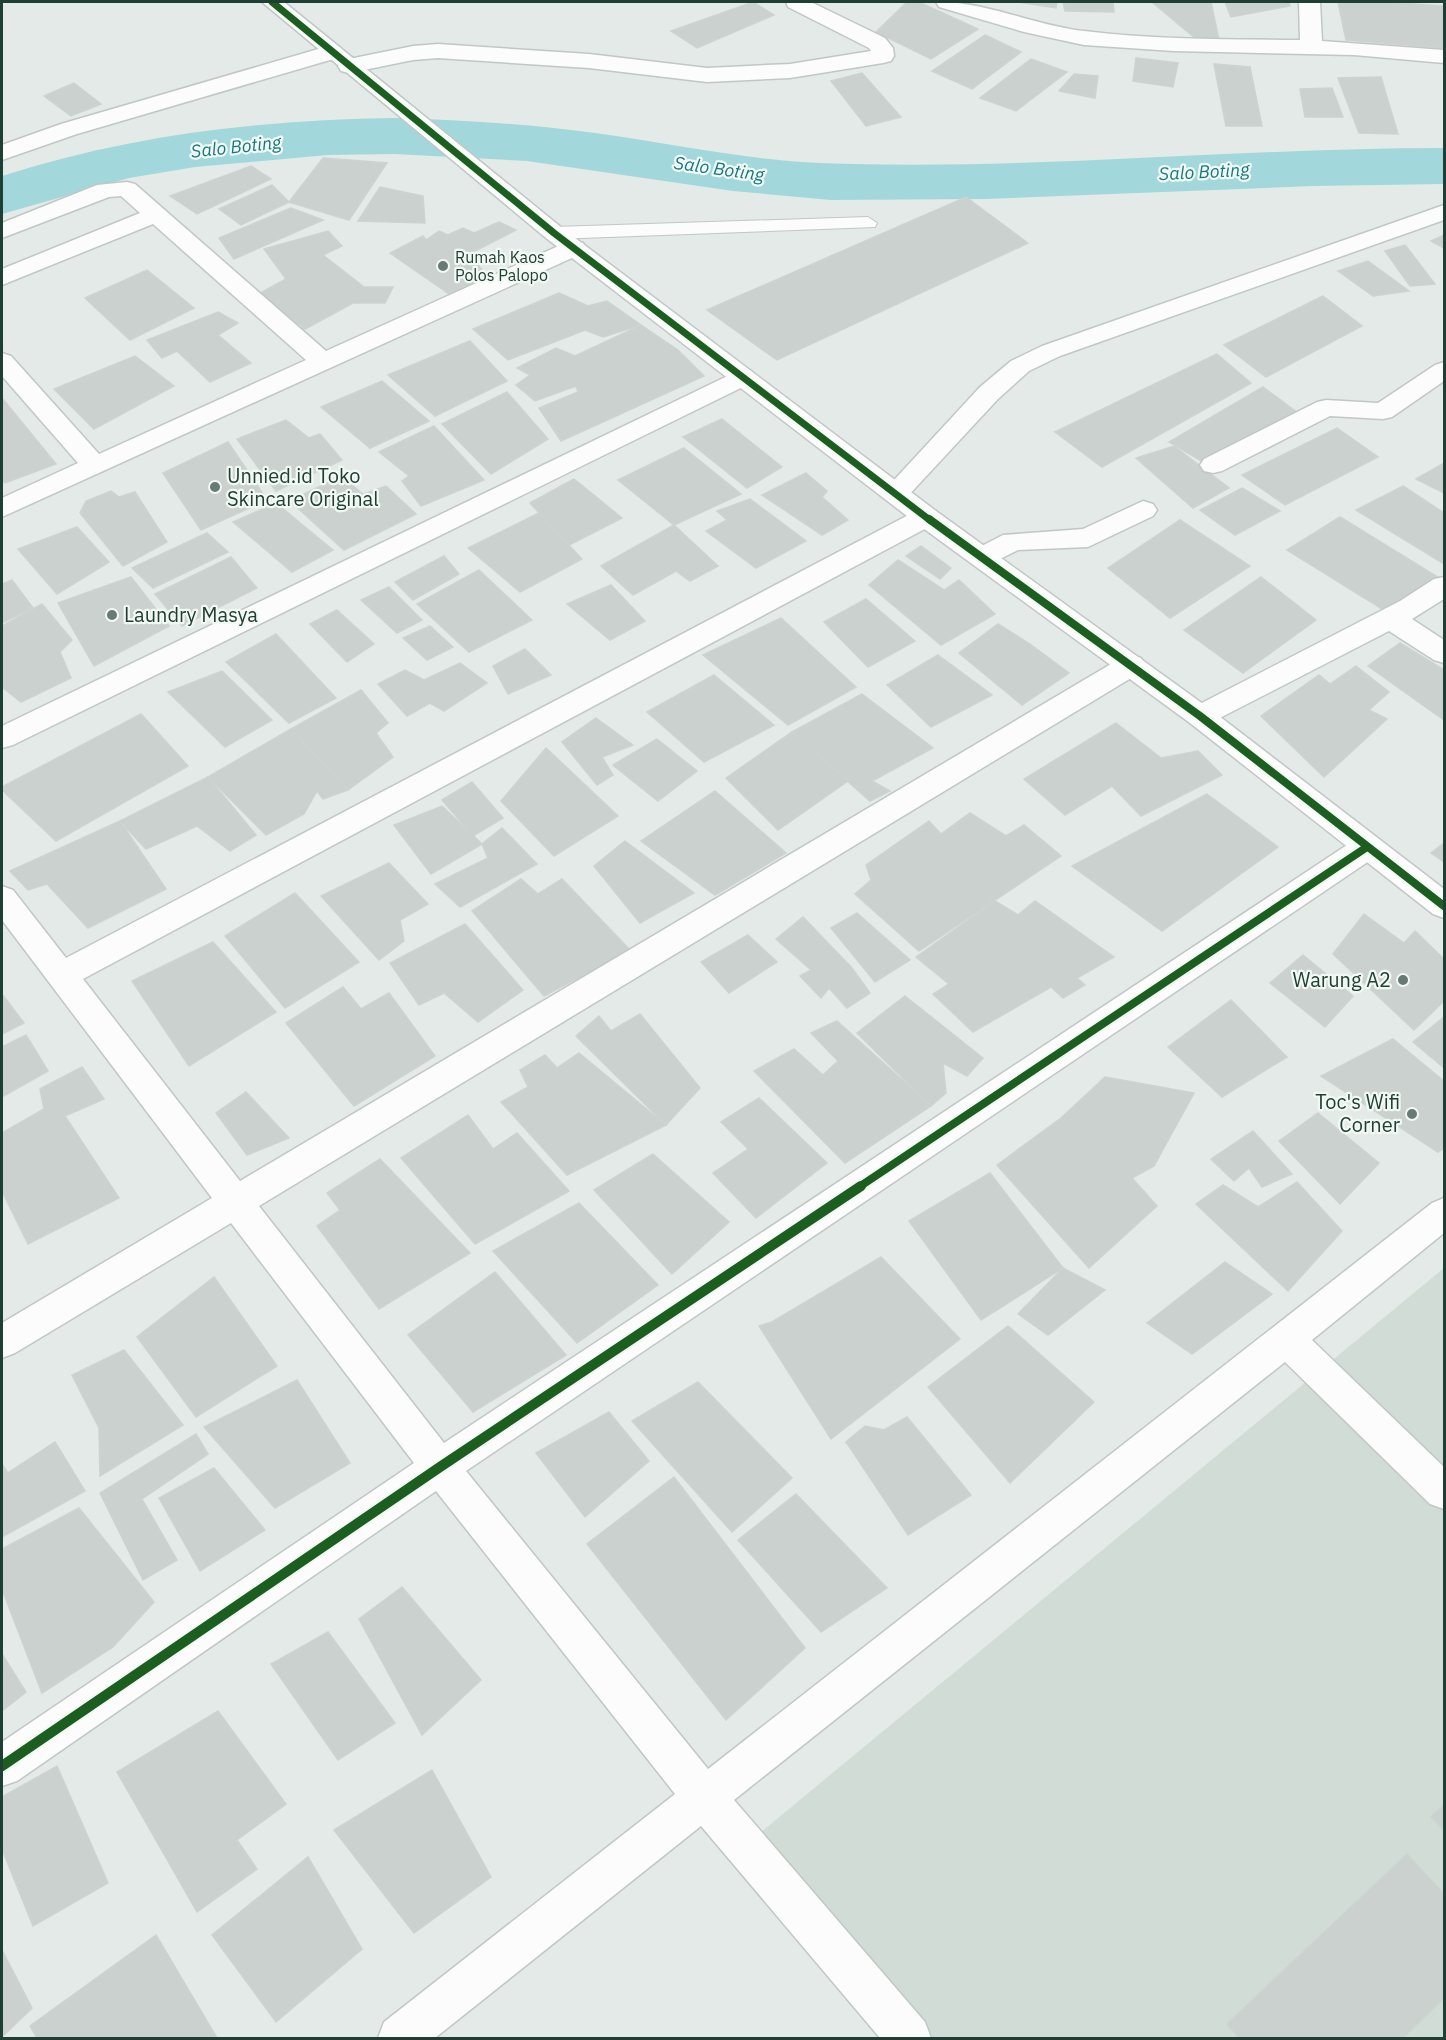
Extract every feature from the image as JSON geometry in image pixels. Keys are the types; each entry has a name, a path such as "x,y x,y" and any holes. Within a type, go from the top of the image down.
{"street":[{"path":"272,2 494,186 564,240 926,517 1200,716 1444,906"},
{"path":"2,153 69,129 340,59 438,51 589,61 680,74 739,75 790,71 883,56 882,48 877,43 796,2"},
{"path":"947,2 1029,27 1082,38 1167,44 1311,46 1396,51 1444,57"},
{"path":"1310,2 1311,46"},
{"path":"2,231 113,188 127,189 324,363"},
{"path":"896,492 989,393 1020,366 1051,351 1444,212"},
{"path":"2,278 155,214"},
{"path":"2,508 324,363 564,240"},
{"path":"2,361 95,466"},
{"path":"1212,465 1326,408 1383,411 1444,370"},
{"path":"2,738 742,377"},
{"path":"982,557 1012,542 1088,538 1143,510"},
{"path":"60,976 926,517"},
{"path":"1200,716 1390,618 1444,586"},
{"path":"1390,618 1444,653"},
{"path":"2,1342 1131,665"},
{"path":"2,1766 440,1467 1367,847"},
{"path":"2,898 440,1467 703,1796 909,2038"},
{"path":"400,2038 703,1796 1287,1340 1444,1213"},
{"path":"1287,1340 1444,1492"}],"lane":[{"path":"564,240 868,223"}],"shaded area":[{"path":"1444,1268 1444,2038 934,2038 761,1832"}],"building":[{"path":"753,2 774,15 697,48 671,31"},
{"path":"907,2 919,2 978,29 931,59 876,32"},
{"path":"1018,2 1057,2 1056,8"},
{"path":"1063,2 1113,2 1114,12 1065,11"},
{"path":"1152,2 1211,2 1219,40 1195,38"},
{"path":"1225,2 1289,2 1290,6 1231,17"},
{"path":"1338,2 1444,6 1444,48 1346,40"},
{"path":"985,35 1021,52 972,89 932,71"},
{"path":"1136,58 1178,63 1173,87 1133,81"},
{"path":"1031,59 1067,72 1016,111 980,98"},
{"path":"1214,64 1250,67 1262,126 1226,126"},
{"path":"862,73 901,117 866,126 831,81"},
{"path":"1074,74 1098,76 1095,98 1059,91"},
{"path":"1381,77 1398,134 1359,133 1338,78"},
{"path":"74,83 101,104 71,116 44,96"},
{"path":"1332,88 1343,117 1305,117 1300,89"},
{"path":"323,158 387,163 349,220 289,202"},
{"path":"251,166 271,179 197,214 170,196"},
{"path":"272,185 289,202 241,225 219,209"},
{"path":"380,187 423,196 425,223 358,221"},
{"path":"966,197 1028,243 777,360 707,310"},
{"path":"291,208 323,220 234,259 219,238"},
{"name":"Rumah Kaos Polos Palopo","path":"499,222 516,230 469,254 489,278 449,294 390,253 423,236 426,240 439,231 448,235 463,228 474,233"},
{"path":"328,231 342,246 323,255 364,287 393,287 385,303 353,303 305,329 260,293 286,279 264,249"},
{"path":"1444,235 1444,248 1431,241"},
{"path":"1405,245 1435,284 1410,286 1385,251"},
{"path":"1368,261 1409,291 1373,296 1338,271"},
{"path":"147,270 194,308 130,340 85,298"},
{"path":"559,293 588,306 607,301 641,325 603,337 585,330 508,360 473,329"},
{"path":"1323,296 1362,326 1266,377 1224,345"},
{"path":"218,312 238,323 218,335 251,363 210,382 177,351 162,358 147,340"},
{"path":"641,325 678,350 704,376 561,441 539,408 578,392 576,386 535,401 516,385 530,375 517,368 556,348 575,356"},
{"path":"470,341 507,381 435,416 388,375"},
{"path":"1217,354 1251,383 1102,467 1055,432"},
{"path":"135,356 174,386 94,429 54,389"},
{"path":"382,381 429,421 370,448 321,407"},
{"path":"1263,387 1302,416 1208,465 1169,442"},
{"path":"507,392 548,439 491,474 442,424"},
{"path":"2,398 56,464 5,483 2,480"},
{"path":"722,419 782,467 747,488 683,437"},
{"path":"286,420 309,438 320,434 342,460 276,491 237,439"},
{"path":"434,426 484,480 421,506 402,481 409,476 379,452"},
{"path":"1337,428 1378,457 1285,505 1242,475"},
{"name":"Unnied.id Toko Skincare Original","path":"228,442 267,500 201,530 163,473"},
{"path":"1174,446 1229,488 1193,508 1136,458"},
{"path":"684,448 741,494 674,525 618,480"},
{"path":"1444,463 1444,493 1416,479"},
{"path":"806,473 827,491 822,497 848,520 822,535 762,495"},
{"path":"341,476 363,494 386,486 416,514 344,550 290,501"},
{"path":"574,479 622,518 569,545 530,503"},
{"path":"1403,486 1444,513 1444,564 1356,510"},
{"path":"1242,488 1280,511 1235,535 1200,510"},
{"path":"111,491 119,497 135,492 167,542 123,566 80,513 86,501"},
{"path":"750,499 806,541 756,568 706,531 727,520 717,511"},
{"path":"276,503 333,550 292,572 233,522"},
{"path":"539,513 582,559 520,592 468,548"},
{"path":"1340,517 1444,581 1444,585 1390,614 1287,550"},
{"path":"1180,520 1250,566 1170,618 1108,568"},
{"path":"674,525 718,566 690,581 676,571 633,595 601,566"},
{"path":"77,527 109,562 57,594 18,549"},
{"path":"207,533 228,552 153,588 132,568"},
{"path":"921,546 951,568 940,579 906,556"},
{"path":"444,556 459,574 413,600 395,582"},
{"path":"231,557 257,588 182,626 155,594"},
{"path":"898,560 944,590 959,580 995,614 941,645 869,585"},
{"path":"479,570 532,620 469,652 417,604"},
{"name":"Laundry Masya","path":"131,577 169,626 94,666 58,603"},
{"path":"1261,577 1316,620 1243,673 1184,630"},
{"path":"12,580 33,608 2,623 2,584"},
{"path":"611,585 645,621 610,640 567,604"},
{"path":"389,587 422,620 397,633 361,600"},
{"path":"866,599 915,641 868,667 824,622"},
{"path":"42,604 72,640 60,652 71,678 21,702 2,687 2,626"},
{"path":"337,610 374,644 347,662 310,624"},
{"path":"781,618 856,687 788,725 703,655"},
{"path":"998,624 1069,673 1022,705 959,653"},
{"path":"430,626 453,647 427,660 403,638"},
{"path":"276,634 336,698 289,723 226,662"},
{"path":"1400,643 1444,670 1444,720 1368,666"},
{"path":"525,649 551,675 508,694 493,666"},
{"path":"938,655 992,695 931,727 887,685"},
{"path":"460,663 487,683 444,711 430,703 407,716 378,684 405,670 424,680"},
{"path":"1356,666 1389,692 1369,710 1387,719 1324,777 1261,716 1319,675 1330,684"},
{"path":"222,671 272,720 225,747 168,692"},
{"path":"714,675 774,725 704,762 647,712"},
{"path":"361,690 388,723 376,733 393,757 348,790 291,729"},
{"path":"862,694 933,748 872,781 890,791 870,801 792,732"},
{"path":"141,714 188,766 56,841 2,790 2,787"},
{"path":"596,718 633,745 602,757 613,775 597,785 562,742"},
{"path":"1116,723 1161,758 1198,751 1222,775 1141,816 1112,786 1065,815 1024,779"},
{"path":"291,729 348,790 323,799 317,791 304,814 266,835 208,777"},
{"path":"792,732 848,781 778,830 726,778"},
{"path":"657,739 697,771 658,801 613,765"},
{"path":"546,748 618,816 554,856 501,801"},
{"path":"208,777 256,835 230,851 197,826 146,849 120,821"},
{"path":"472,782 503,818 473,836 442,800"},
{"path":"715,791 786,853 715,895 641,841"},
{"path":"1207,794 1278,847 1162,931 1072,866"},
{"path":"442,806 482,844 431,874 394,825"},
{"path":"970,813 1006,836 1024,825 1061,856 919,951 855,894 871,880 866,865 929,821 941,834"},
{"path":"120,821 166,889 88,928 47,884 28,890 10,871"},
{"path":"502,828 537,864 460,907 435,884 488,858 482,844"},
{"path":"625,841 694,893 640,923 594,866"},
{"path":"1444,843 1444,862 1431,853"},
{"path":"389,863 428,904 400,920 404,941 379,960 321,896"},
{"path":"521,879 538,894 562,879 630,950 544,996 472,911"},
{"path":"295,893 359,962 285,1008 225,936"},
{"path":"995,901 1018,915 1035,901 1114,957 1077,978 1085,985 1063,998 1051,987 973,1032 933,994 949,984 916,957"},
{"path":"857,913 910,960 875,982 831,928"},
{"name":"Warung A2","path":"1364,914 1404,943 1415,931 1444,959 1444,1001 1414,1030 1333,954"},
{"path":"803,917 852,968 870,993 847,1008 829,988 821,998 800,976 811,970 776,939"},
{"path":"465,924 523,990 478,1022 444,993 419,1005 390,963"},
{"path":"748,935 777,962 729,993 701,962"},
{"path":"213,942 276,1012 189,1066 132,981"},
{"path":"1303,955 1353,996 1325,1027 1270,983"},
{"path":"343,987 361,1009 389,993 435,1056 354,1106 286,1023"},
{"path":"2,994 24,1023 2,1034"},
{"path":"905,996 983,1058 967,1076 943,1063 946,1093 931,1106 857,1033"},
{"path":"1231,1000 1287,1057 1222,1097 1168,1047"},
{"path":"640,1014 700,1088 666,1125 576,1036 599,1016 611,1031"},
{"path":"1444,1017 1444,1068 1413,1042"},
{"path":"837,1021 931,1106 845,1163 754,1071 794,1049 823,1075 838,1061 811,1033"},
{"path":"26,1035 48,1071 2,1097 2,1047"},
{"name":"Toc's Wifi Corner","path":"1393,1039 1444,1081 1444,1148 1438,1152 1321,1076"},
{"path":"579,1053 666,1125 567,1175 501,1102 528,1087 520,1070 545,1055 557,1068"},
{"path":"82,1067 104,1099 65,1116 119,1198 28,1244 2,1191 2,1133 44,1109 40,1089"},
{"path":"1105,1077 1194,1093 1154,1166 1132,1178 1157,1206 1089,1268 997,1165 1061,1118"},
{"path":"246,1092 289,1138 247,1155 216,1113"},
{"path":"759,1098 827,1163 756,1218 713,1173 748,1149 721,1122"},
{"path":"1318,1113 1379,1163 1340,1204 1279,1141"},
{"path":"468,1115 493,1149 517,1133 569,1191 475,1244 401,1158"},
{"path":"1253,1131 1292,1174 1262,1187 1249,1168 1234,1181 1211,1159"},
{"path":"653,1154 729,1222 672,1274 594,1190"},
{"path":"380,1159 470,1253 379,1309 317,1226 340,1210 327,1193"},
{"path":"990,1173 1063,1268 981,1320 909,1221"},
{"path":"1297,1182 1342,1231 1288,1291 1196,1204 1223,1185 1258,1207"},
{"path":"579,1203 658,1285 577,1343 493,1251"},
{"path":"881,1257 960,1339 831,1439 759,1326 772,1322"},
{"path":"1225,1262 1272,1294 1192,1354 1147,1323"},
{"path":"1063,1268 1105,1290 1048,1335 1018,1314"},
{"path":"495,1272 566,1355 473,1412 408,1335"},
{"path":"214,1277 277,1366 196,1417 137,1337"},
{"path":"1008,1326 1094,1402 1010,1483 928,1387"},
{"path":"124,1350 183,1425 100,1476 99,1428 72,1375"},
{"path":"297,1380 350,1463 275,1508 204,1427"},
{"path":"698,1382 792,1478 732,1532 632,1421"},
{"path":"609,1412 649,1461 585,1517 536,1453"},
{"path":"907,1417 971,1495 908,1535 846,1442 865,1426 884,1430"},
{"path":"196,1434 208,1454 142,1499 177,1560 143,1580 100,1493"},
{"path":"55,1442 85,1491 2,1537 2,1464 8,1473"},
{"path":"214,1468 265,1530 200,1571 159,1498"},
{"path":"674,1477 805,1648 726,1720 587,1544"},
{"path":"796,1494 887,1588 821,1632 738,1540"},
{"path":"79,1508 154,1602 113,1647 42,1693 2,1589 2,1549"},
{"path":"402,1587 481,1680 422,1735 359,1619"},
{"path":"328,1632 395,1723 338,1760 271,1664"},
{"path":"2,1654 26,1692 2,1711"},
{"path":"218,1711 286,1804 237,1840 257,1869 197,1912 117,1772"},
{"path":"57,1766 108,1883 33,1926 2,1849 2,1797"},
{"path":"432,1770 491,1877 414,1933 334,1830"},
{"path":"1444,1804 1444,1830 1431,1817"},
{"path":"1407,1854 1444,1894 1444,1998 1403,2038 1239,2038 1227,2024"},
{"path":"308,1857 362,1949 276,2022 212,1935"},
{"path":"156,1935 217,2038 37,2038 30,2026"},
{"path":"2,1950 32,2008 2,2037"}],"waterway":[{"name":"Salo Boting","path":"2,196 65,176 129,160 261,141 328,137 461,138 527,143 768,177 831,181 985,181 1313,168 1444,166"}],"cycle path":[{"path":"272,2 554,233 926,517 1200,716 1444,906"},
{"path":"2,1766 440,1467 1367,847"}],"place":[{"name":"Rumah Kaos Polos Palopo","path":"443,266"},
{"name":"Unnied.id Toko Skincare Original","path":"215,487"},
{"name":"Laundry Masya","path":"112,615"},
{"name":"Warung A2","path":"1403,980"},
{"name":"Toc's Wifi Corner","path":"1412,1114"}]}
